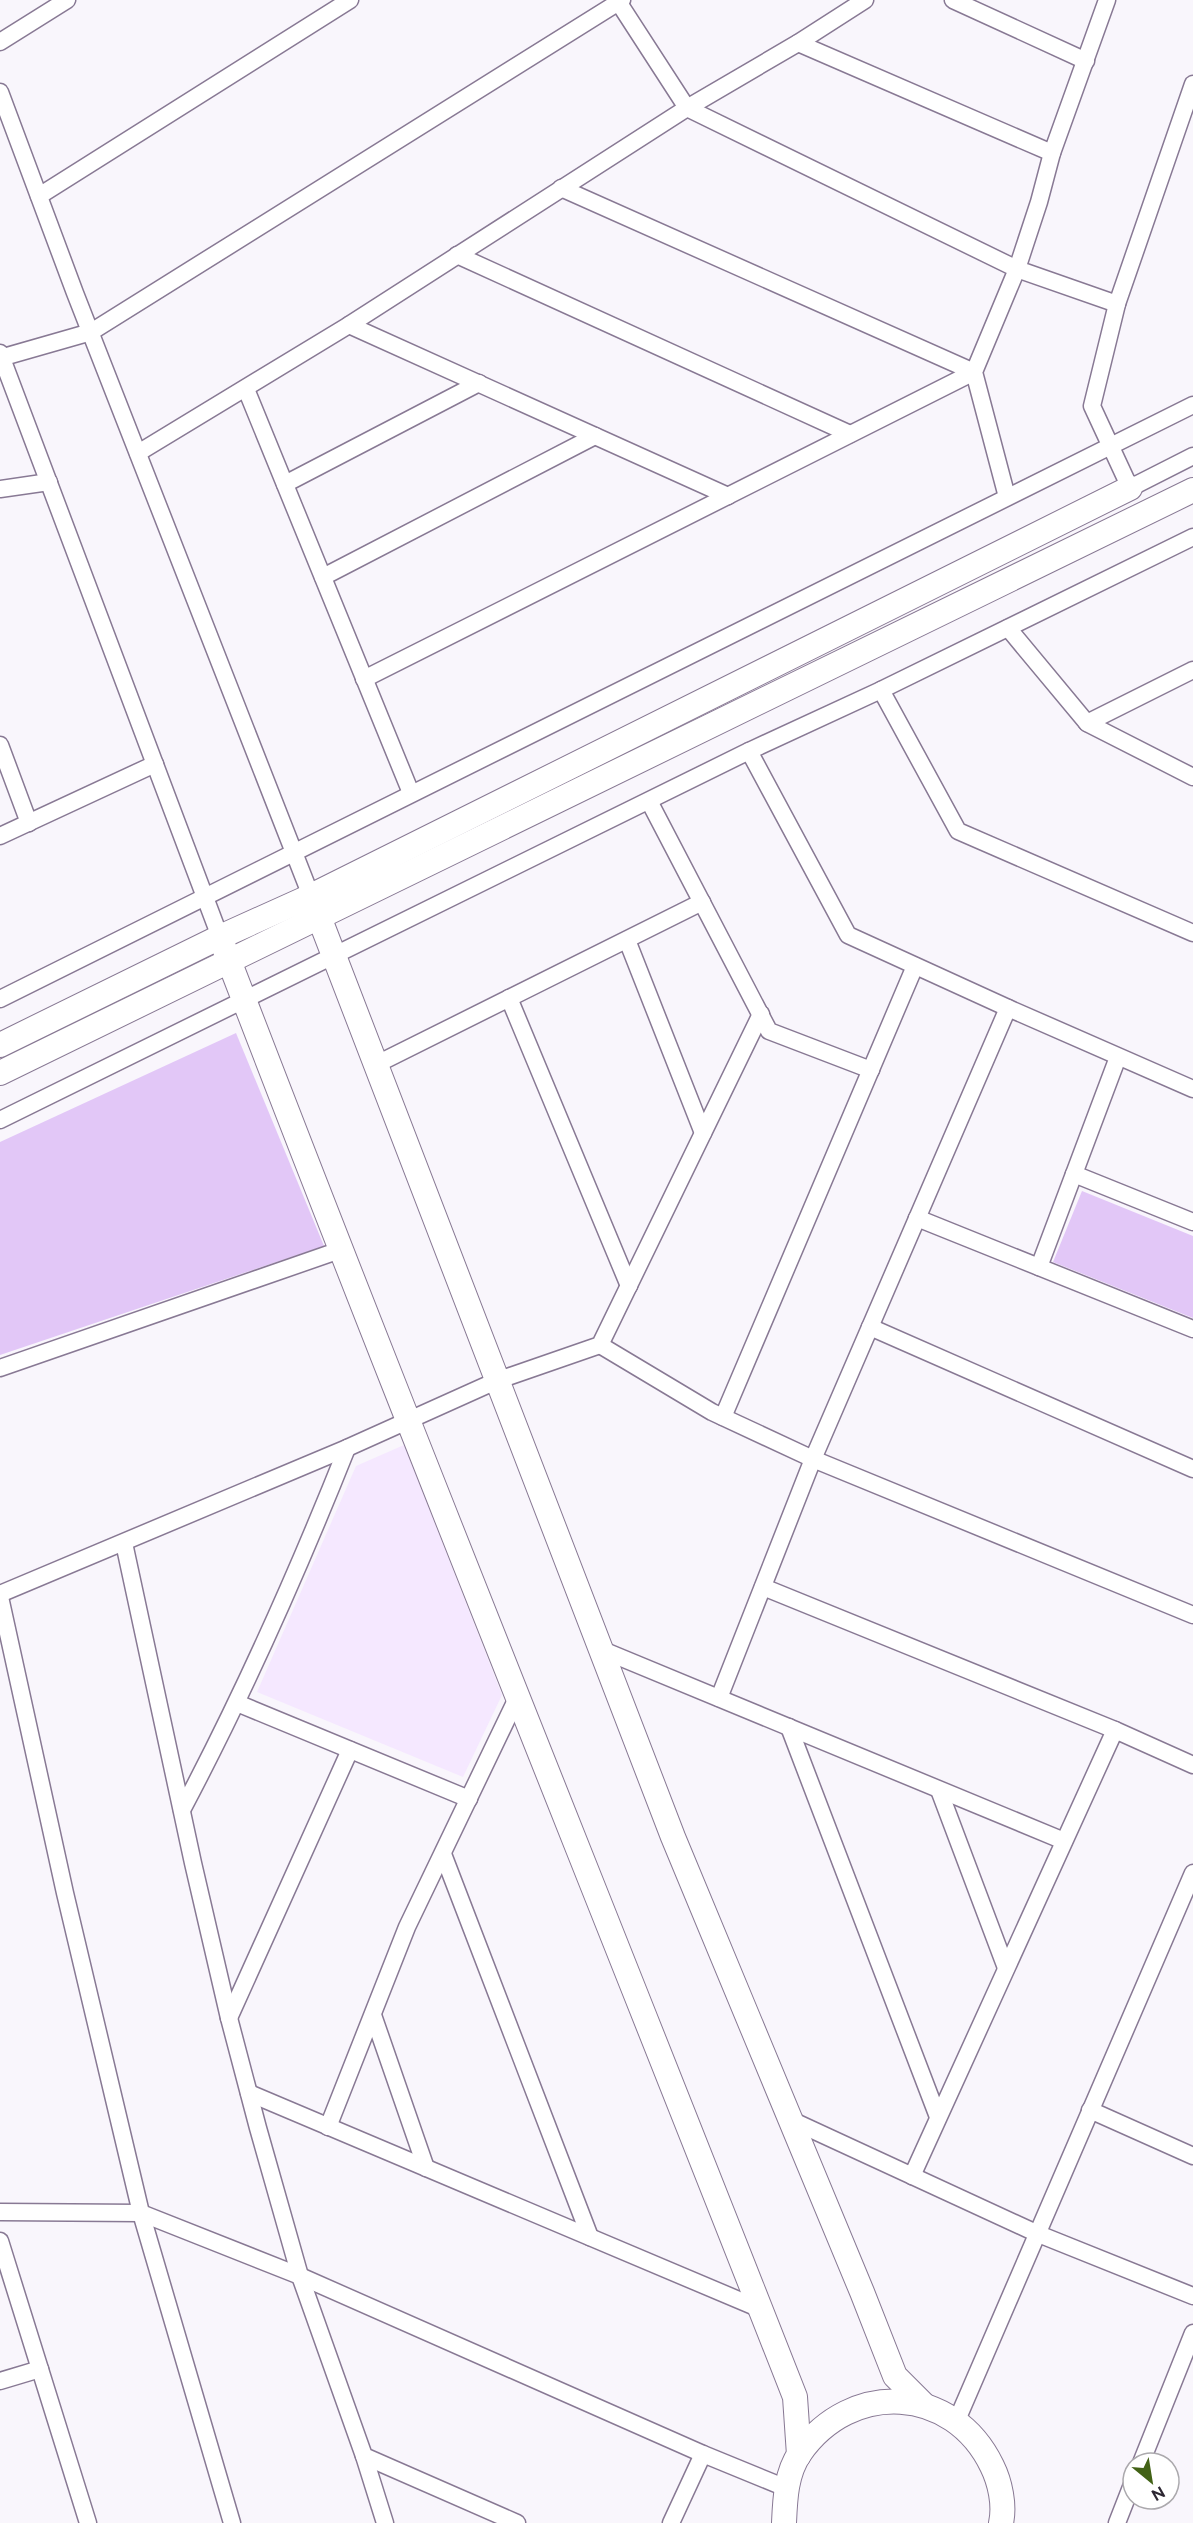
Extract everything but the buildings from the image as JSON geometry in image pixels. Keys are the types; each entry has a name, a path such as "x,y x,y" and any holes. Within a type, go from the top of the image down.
{"street":[{"path":"0,42 67,0"},
{"path":"39,196 350,0"},
{"path":"138,453 349,325 687,108 798,43 865,0"},
{"path":"953,0 1086,62"},
{"path":"1007,497 974,372 1017,269 1052,153 1107,0"},
{"path":"799,2455 795,2397 340,1251 1,357 91,332 619,1 687,108 1017,269 1117,304"},
{"path":"798,43 1052,153"},
{"path":"1130,488 1092,406 1117,304 1193,84"},
{"path":"0,92 138,453 254,745 293,852 673,1837 895,2376 924,2405"},
{"path":"561,188 974,372"},
{"path":"457,255 850,434"},
{"path":"349,325 728,496"},
{"path":"364,679 974,372"},
{"path":"285,484 479,384"},
{"path":"246,389 411,793"},
{"path":"0,999 205,899 411,793 1193,405"},
{"path":"322,577 595,436"},
{"path":"0,1045 220,937 311,896 1193,456"},
{"path":"0,489 49,482"},
{"path":"0,1073 320,919 1193,490"},
{"path":"0,1120 749,751 880,690 1193,537"},
{"path":"1008,628 1087,723 1193,777"},
{"path":"1087,723 1193,670"},
{"path":"880,690 958,831 1193,933"},
{"path":"0,745 29,823"},
{"path":"749,751 848,935 1193,1089"},
{"path":"0,836 155,764"},
{"path":"649,801 769,1031 871,1070"},
{"path":"375,1065 702,902"},
{"path":"627,940 703,1133"},
{"path":"723,1417 915,966"},
{"path":"509,998 629,1286"},
{"path":"719,1698 813,1459 1008,1008"},
{"path":"232,2523 141,2213 65,1893 0,1596 347,1448 496,1381 600,1345 761,1014"},
{"path":"1039,1267 1118,1057"},
{"path":"1074,1174 1193,1222"},
{"path":"917,1218 1193,1329"},
{"path":"0,1368 340,1251"},
{"path":"870,1327 1193,1469"},
{"path":"600,1345 723,1417 813,1459 1193,1615"},
{"path":"182,1810 237,1703 321,1514 347,1448"},
{"path":"123,1543 229,2018 249,2094 300,2276 364,2456 385,2523"},
{"path":"763,1587 1115,1730 1193,1765"},
{"path":"600,1649 1064,1840"},
{"path":"328,2127 407,1927 518,1696"},
{"path":"237,1703 469,1798"},
{"path":"789,1727 938,2117"},
{"path":"912,2176 1115,1730"},
{"path":"229,2018 350,1750"},
{"path":"939,1790 1006,1968"},
{"path":"442,1854 590,2237"},
{"path":"957,2420 1193,1873"},
{"path":"373,2015 426,2168"},
{"path":"249,2094 760,2309"},
{"path":"1090,2110 1193,2157"},
{"path":"791,2120 1036,2233 1193,2296"},
{"path":"0,2212 141,2213 300,2276 703,2454 786,2488"},
{"path":"0,2241 88,2523"},
{"path":"1146,2451 1193,2332"},
{"path":"0,2381 40,2369"},
{"path":"784,2523 786,2488 799,2455 822,2427 853,2408 888,2400 924,2405 957,2420 982,2446 998,2479 1003,2514 1001,2523"},
{"path":"670,2523 703,2454"},
{"path":"364,2456 517,2523"}],"shaded area":[{"path":"236,1033 324,1246 0,1355 0,1142"},
{"path":"1082,1191 1193,1236 1193,1318 1053,1262"},
{"path":"404,1445 502,1695 463,1777 257,1692 356,1466"}]}
